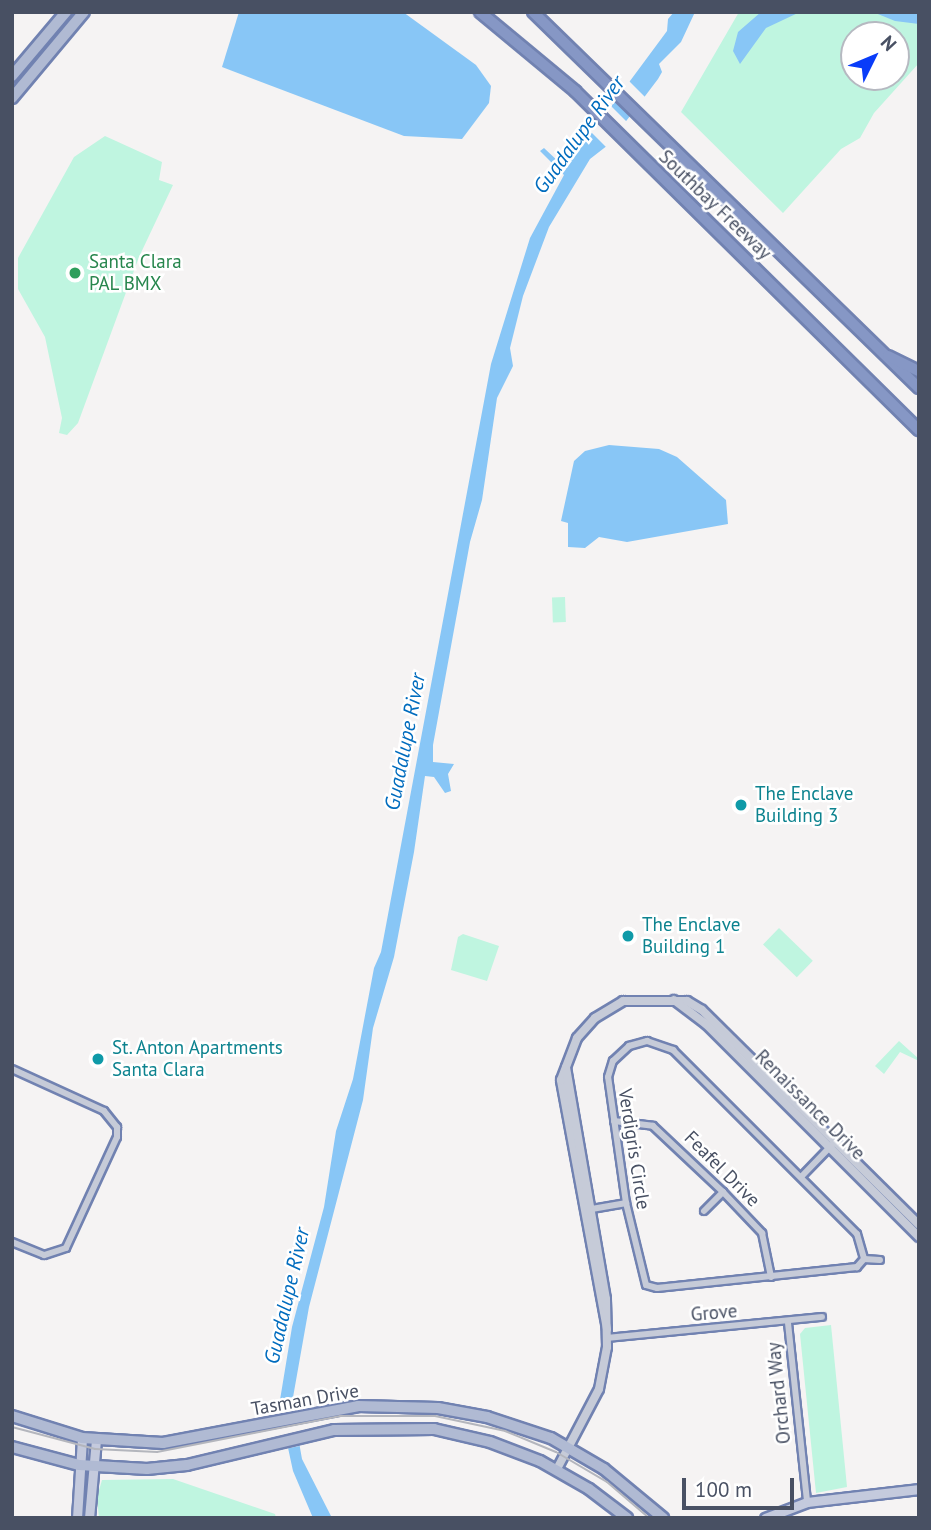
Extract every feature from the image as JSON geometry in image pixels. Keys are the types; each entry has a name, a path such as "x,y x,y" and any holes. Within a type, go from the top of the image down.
{"highway":[{"name":"Southbay Freeway","path":"481,12 575,91 919,430"},
{"name":"Southbay Freeway","path":"533,12 592,65 919,388"},
{"path":"885,355 907,362 919,371"}],"main road":[{"path":"12,76 66,12"},
{"path":"12,98 84,12"},
{"name":"Tasman Drive","path":"12,1416 82,1438 163,1443 358,1406 463,1412 522,1427 568,1447 624,1483 663,1518"},
{"name":"Tasman Drive","path":"12,1447 92,1467 166,1468 265,1445 361,1428 413,1427 456,1433 557,1469 626,1518"},
{"path":"77,1518 82,1438"},
{"path":"89,1518 96,1440"},
{"path":"765,1518 807,1502 919,1489"}],"street":[{"name":"Renaissance Drive","path":"557,1469 599,1389 607,1334 566,1066 577,1038 613,1006 635,999 674,1000 706,1024 919,1225"},
{"name":"Verdigris Circle","path":"646,1041 673,1050 857,1234 864,1259 857,1267 646,1285 626,1203 608,1077 613,1061 629,1046 646,1041"},
{"path":"12,1069 104,1111 117,1127 117,1138 72,1241 60,1253 44,1255 12,1242"},
{"name":"Feafel Drive","path":"614,1121 653,1126 723,1192 762,1233 771,1276"},
{"name":"Renaissance Drive","path":"833,1144 919,1237"},
{"path":"801,1177 833,1144"},
{"path":"704,1211 723,1192"},
{"path":"586,1210 626,1203"},
{"name":"Verdigris Circle","path":"864,1259 880,1260"},
{"name":"Grove","path":"607,1334 788,1323 822,1317"},
{"name":"Orchard Way","path":"788,1323 807,1502"}],"green space":[{"path":"739,12 919,12 919,63 910,73 910,21 840,21 840,91 894,91 874,113 860,138 841,149 783,213 681,112"},
{"name":"Santa Clara PAL BMX","path":"105,136 162,162 159,180 173,185 139,257 78,423 67,435 59,433 62,418 45,337 18,289 18,258 74,157"},
{"path":"552,597 565,597 566,622 553,622"},
{"path":"779,928 813,961 797,977 763,945"},
{"path":"463,934 499,946 487,981 451,970 458,937"},
{"path":"899,1041 919,1061 900,1052 884,1074 875,1066"},
{"path":"831,1325 847,1487 816,1493 800,1334 805,1328"},
{"path":"173,1479 275,1514 276,1518 99,1518 97,1497 102,1480"}],"water":[{"path":"239,12 403,12 476,65 491,86 489,103 462,139 404,136 222,67"},
{"path":"674,12 695,12 681,42 659,64 662,72 658,79 608,145 590,159 549,227 523,296 510,348 513,366 497,398 482,500 470,542 433,745 433,762 454,764 448,774 451,791 445,793 434,777 425,776 394,957 373,1028 363,1100 309,1307 292,1403 302,1459 332,1518 313,1518 293,1471 279,1406 292,1327 324,1207 336,1131 353,1079 374,968 381,952 491,364 530,238 564,175 540,151 544,148 561,164 570,162 667,31 668,19"},
{"path":"761,12 800,12 766,28 740,64 733,51 738,32"},
{"path":"873,12 919,12 919,24 895,21"},
{"path":"609,445 659,449 677,457 726,500 728,524 627,542 599,537 585,548 568,547 568,523 561,521 574,461 585,451"}],"pier":[{"path":"627,79 646,98 631,116 612,98"},
{"path":"608,103 627,122 608,149 588,129"},
{"path":"296,1408 303,1445 285,1449 277,1412"}],"tram line":[{"path":"12,1427 95,1449 157,1452 340,1416 435,1416 505,1431 556,1452 607,1482 649,1518"}],"place":[{"name":"Santa Clara PAL BMX","path":"75,273"},
{"name":"The Enclave Building 3","path":"741,805"},
{"name":"The Enclave Building 1","path":"628,936"},
{"name":"St. Anton Apartments Santa Clara","path":"98,1059"}],"water label":[{"name":"Guadalupe River","path":"579,135"},
{"name":"Guadalupe River","path":"405,742"},
{"name":"Guadalupe River","path":"287,1296"}]}
